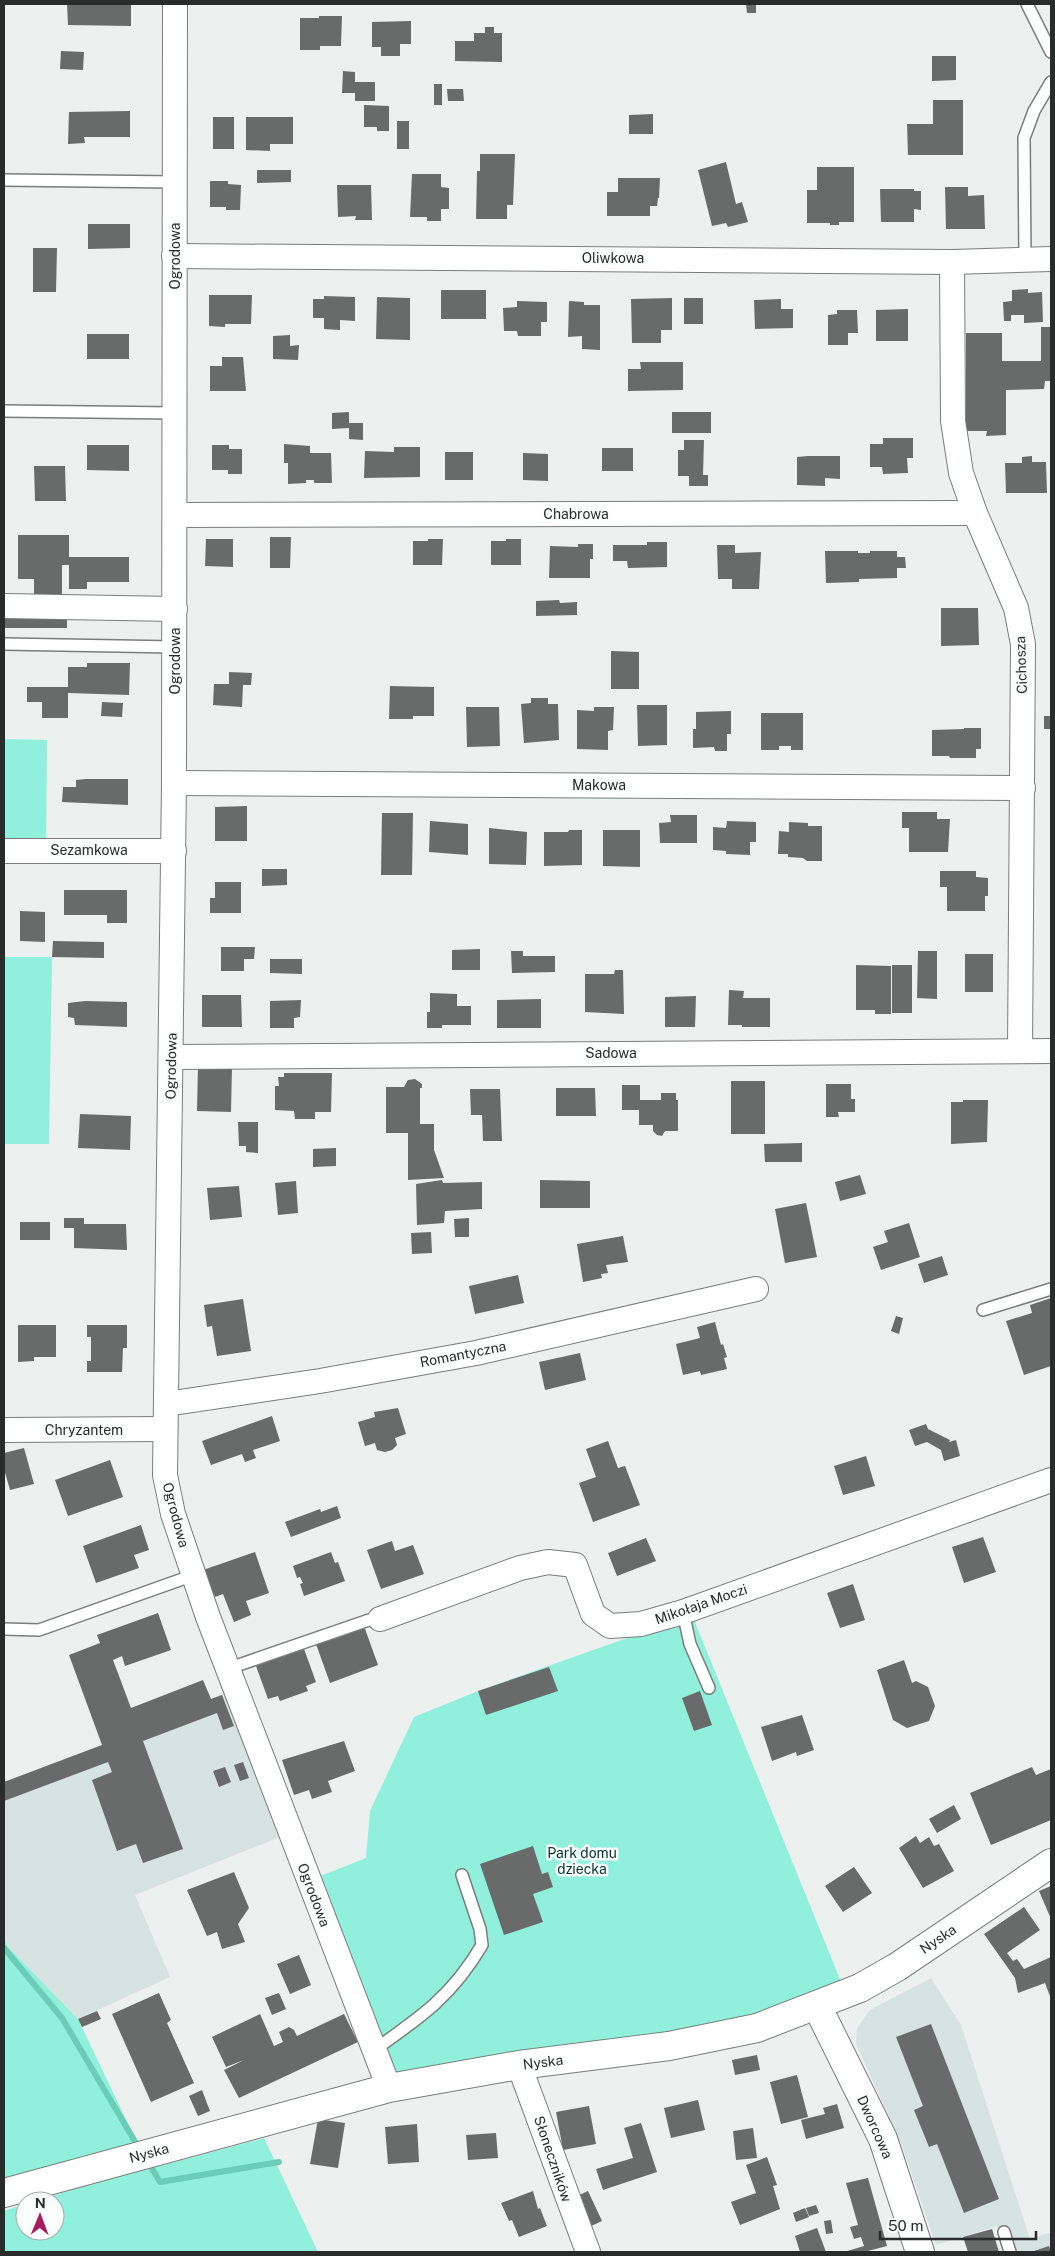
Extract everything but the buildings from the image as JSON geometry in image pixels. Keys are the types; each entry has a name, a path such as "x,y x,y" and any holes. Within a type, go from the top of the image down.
{"street":[{"name":"Ogrodowa","path":"175,4 176,609 172,1057 165,1474 173,1514 227,1669 389,2088"},
{"name":"Oliwkowa","path":"174,256 952,262 1051,259"},
{"name":"Cichosza","path":"952,262 953,421 961,473 975,513 1016,608 1023,644 1020,1050"},
{"name":"Chabrowa","path":"176,515 975,513"},
{"path":"4,606 176,609"},
{"name":"Makowa","path":"174,783 1023,788"},
{"name":"Sezamkowa","path":"4,851 174,851"},
{"name":"Sadowa","path":"172,1057 1051,1051"},
{"name":"Romantyczna","path":"166,1404 320,1381 476,1353 756,1289"},
{"name":"Chryzantem","path":"4,1430 165,1429"},
{"name":"Mikołaja Moczi","path":"375,1619 520,1568 548,1562 575,1565 593,1614 610,1626 641,1624 683,1612 1051,1480"},
{"name":"Nyska","path":"4,2193 389,2088 519,2065 669,2046 757,2028 860,1988 897,1967 1051,1863"},
{"name":"Dworcowa","path":"817,2006 882,2139 920,2252"},
{"name":"Słoneczników","path":"519,2065 588,2252"}],"lane":[{"path":"1027,4 1051,52"},
{"path":"1025,260 1024,138 1034,110 1051,82"},
{"path":"4,180 174,182"},
{"path":"4,411 175,413"},
{"path":"4,644 175,647"},
{"path":"983,1310 1051,1289"},
{"path":"4,1629 39,1630 194,1575"},
{"path":"683,1612 690,1644 709,1688"},
{"path":"227,1669 375,1619"},
{"path":"374,2050 419,2019 452,1990 482,1945 480,1929 462,1875"},
{"path":"1004,2232 1010,2252"}],"shaded area":[{"path":"235,1690 290,1833 135,1895 170,1977 78,2019 8,1947 4,1937 4,1782 102,1745 138,1726"},
{"path":"931,1978 961,2025 1030,2239 1051,2232 1051,2252 1005,2252 997,2226 936,2245 902,2146 856,2044 857,2028 870,2010"}],"green space":[{"path":"4,739 47,740 46,849 4,849"},
{"path":"4,957 52,957 49,1144 4,1144"},
{"name":"Park domu dziecka","path":"692,1615 846,1994 817,2006 389,2088 308,1881 366,1858 370,1811 414,1717 478,1691"},
{"path":"4,1937 8,1947 78,2019 143,2155 4,2193"},
{"path":"264,2138 318,2252 4,2252 4,2211 15,2207 15,2241 65,2241 65,2192"}],"waterway":[{"path":"4,1948 62,2018 140,2150"},
{"path":"147,2160 160,2182 279,2162"}]}
